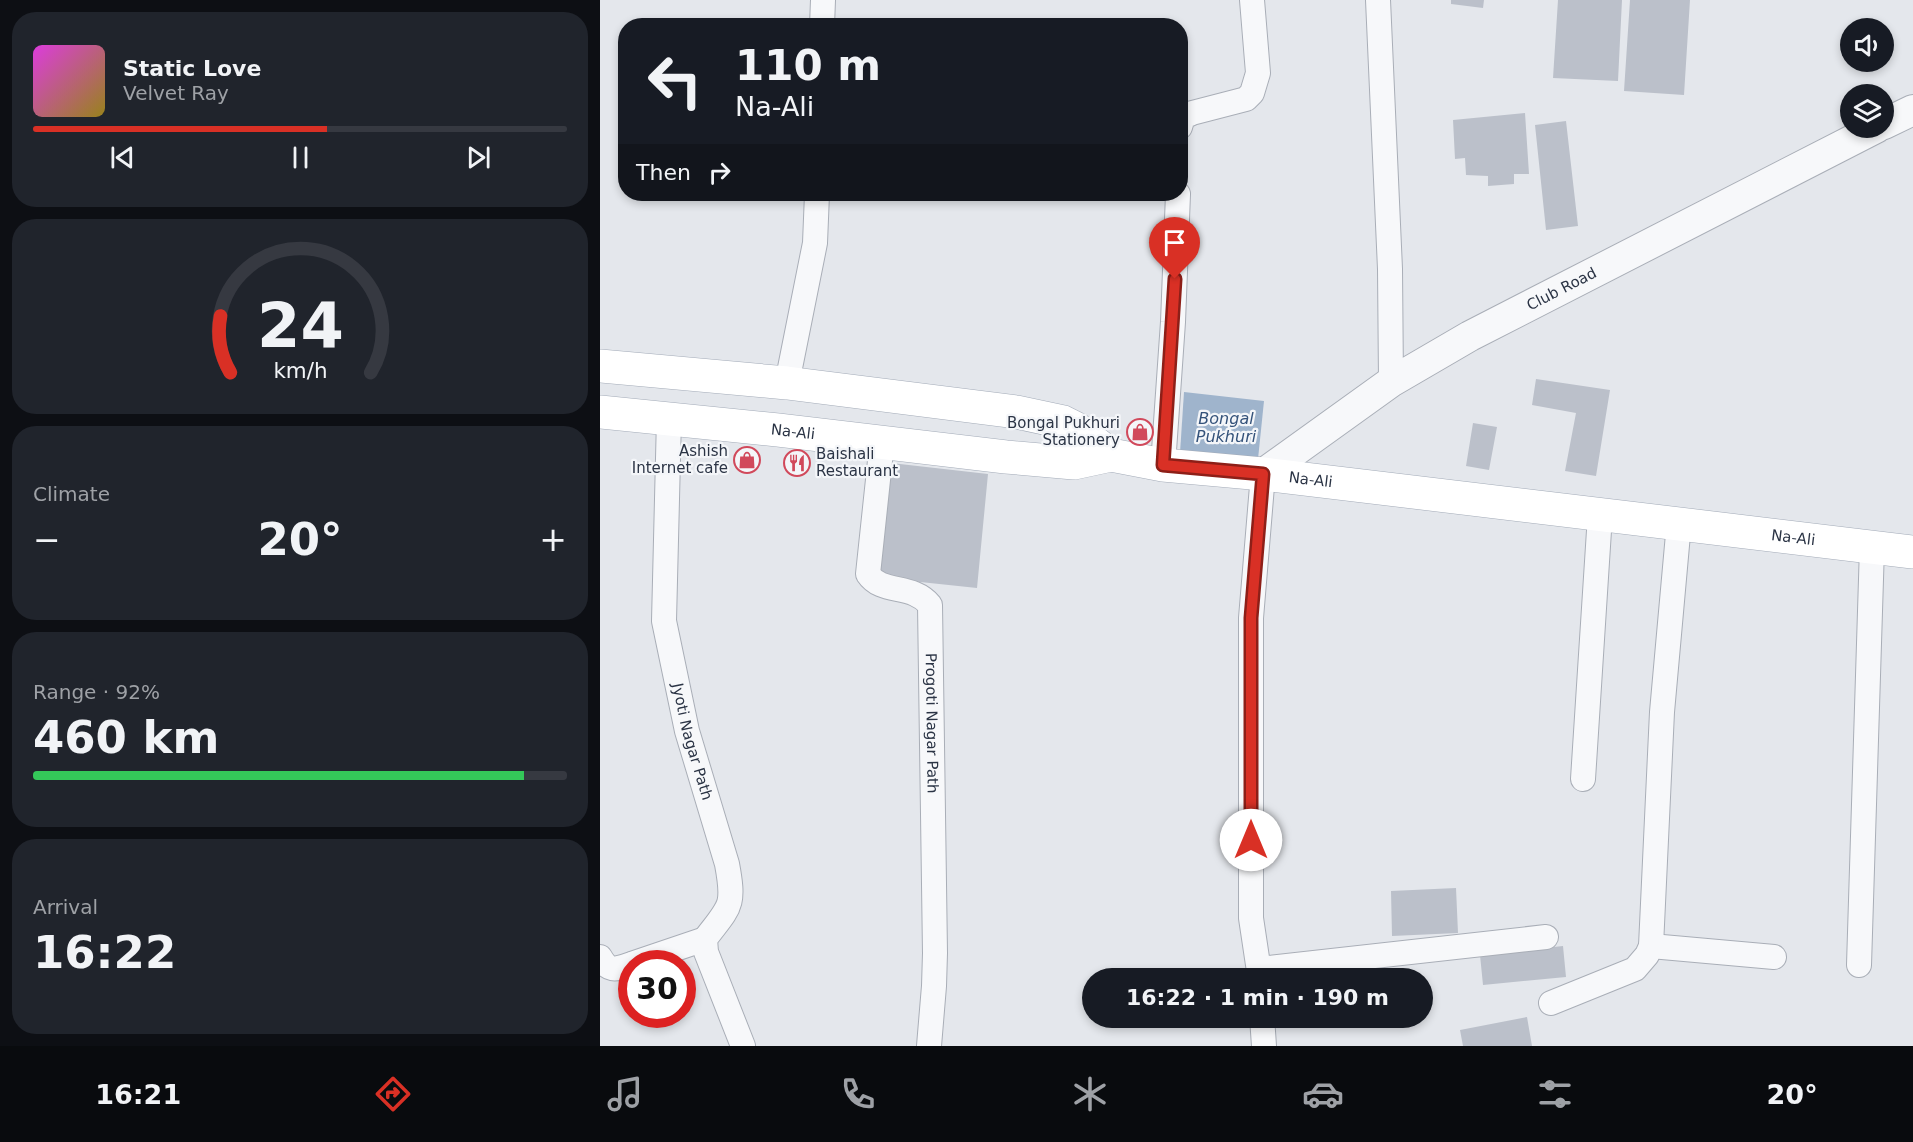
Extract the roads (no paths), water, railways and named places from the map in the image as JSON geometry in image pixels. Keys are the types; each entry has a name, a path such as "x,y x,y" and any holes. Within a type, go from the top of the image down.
{"main road":[{"path":"600,366 787,383 1046,417 1077,429 1111,455"},
{"path":"600,393 796,418 1066,447 1111,455"},
{"name":"Na-Ali","path":"600,412 1074,463 1111,455 1163,465 1263,474 1913,552"}],"street":[{"path":"822,18 823,0"},
{"path":"1188,115 1246,99 1252,93 1258,73 1252,0"},
{"path":"1378,0 1390,268 1391,382"},
{"path":"1894,119 1913,110"},
{"name":"Club Road","path":"1263,474 1391,382 1470,336 1856,138"},
{"path":"787,383 815,243 817,201"},
{"path":"1163,465 1173,322 1178,201"},
{"name":"Jyoti Nagar Path","path":"669,418 664,621 687,730 727,864 731,889 729,909 705,939"},
{"name":"Progoti Nagar Path","path":"882,442 868,574 872,581 916,593 924,597 930,605 935,954 929,1046"},
{"path":"1259,968 1251,906 1251,618 1263,474"},
{"path":"1583,779 1600,514"},
{"path":"1551,1003 1635,969 1647,956 1651,946 1662,712 1679,523"},
{"path":"1859,965 1872,547"},
{"path":"1300,968 1546,937"},
{"path":"672,950 705,939 706,952 743,1046"},
{"path":"1651,946 1773,957"},
{"path":"600,957 605,965 618,968"},
{"path":"1263,1028 1264,1046"}],"water":[{"name":"Bongal Pukhuri","path":"1184,392 1264,401 1258,459 1180,453"}],"place":[{"name":"Bongal Pukhuri Stationery","path":"1140,432"},
{"name":"Ashish Internet cafe","path":"747,460"},
{"name":"Baishali Restaurant","path":"797,463"}]}
